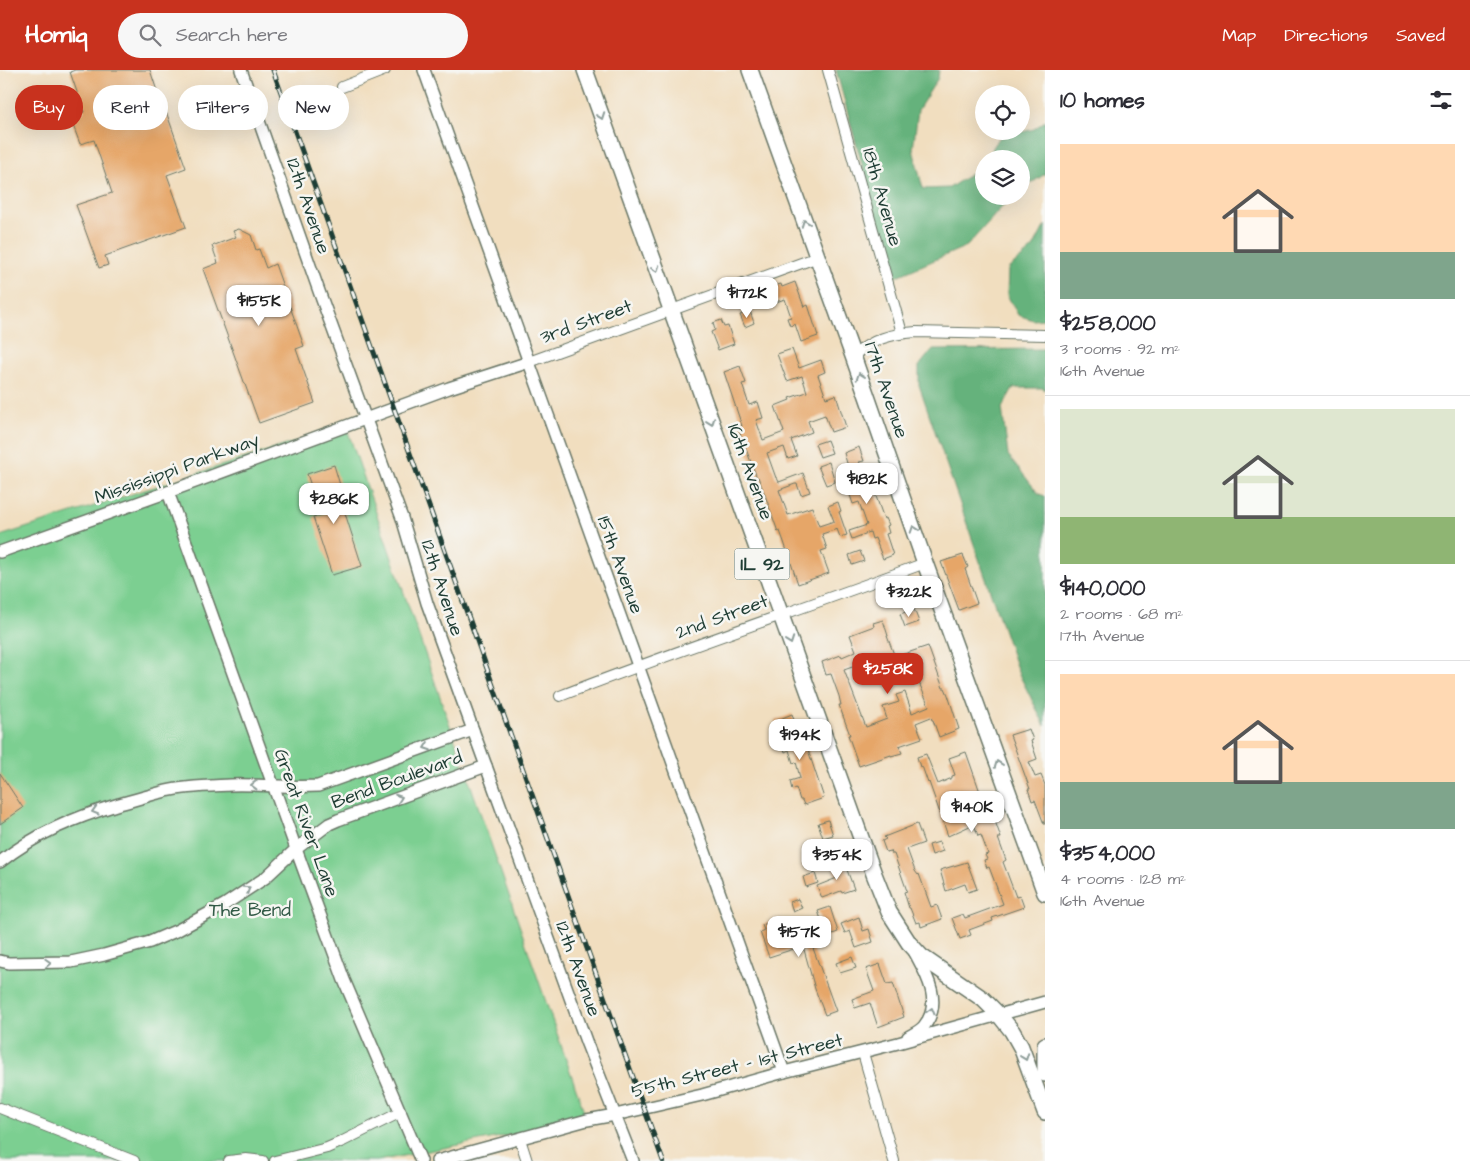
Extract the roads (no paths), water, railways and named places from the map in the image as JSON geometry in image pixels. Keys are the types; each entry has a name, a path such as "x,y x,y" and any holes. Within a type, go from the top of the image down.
{"main road":[{"name":"16th Avenue","path":"585,70 780,615 889,912 909,942 922,957 983,999 1000,1016"},
{"name":"17th Avenue","path":"750,70 1045,892"},
{"name":"IL 92","path":"1000,1016 1012,1031 1021,1047 1045,1112"},
{"path":"1045,1045 1045,1074"}],"street":[{"name":"12th Avenue","path":"241,70 402,518 427,603 587,1044 633,1161"},
{"path":"347,85 385,70"},
{"name":"15th Avenue","path":"424,70 784,1072"},
{"name":"18th Avenue","path":"828,70 902,333"},
{"name":"3rd Street","path":"367,418 818,257"},
{"path":"853,356 865,346 875,341 902,333 1045,335"},
{"name":"Mississippi Parkway","path":"0,552 367,418"},
{"name":"Great River Lane","path":"168,492 344,980 421,1161"},
{"name":"2nd Street","path":"560,696 925,562"},
{"name":"Bend Boulevard","path":"0,862 20,847 50,830 85,814 168,790 230,785 318,786 473,730"},
{"name":"Bend Boulevard","path":"0,961 9,963 71,962 150,942 178,930 224,905 265,878 296,849 329,824 486,766"},
{"path":"898,1043 923,1027 933,1007 933,996 928,976 909,942"},
{"name":"55th Street - 1st Street","path":"437,1161 587,1120 702,1094 863,1053 1045,1002"},
{"path":"863,1053 894,1161"},
{"path":"0,1108 134,1161"},
{"path":"275,1161 327,1148 401,1112"},
{"path":"520,1139 527,1161"},
{"path":"229,1161 246,1159 263,1161"}],"railway":[{"path":"273,70 663,1161"}],"park label":[{"name":"The Bend","path":"250,910"}]}
